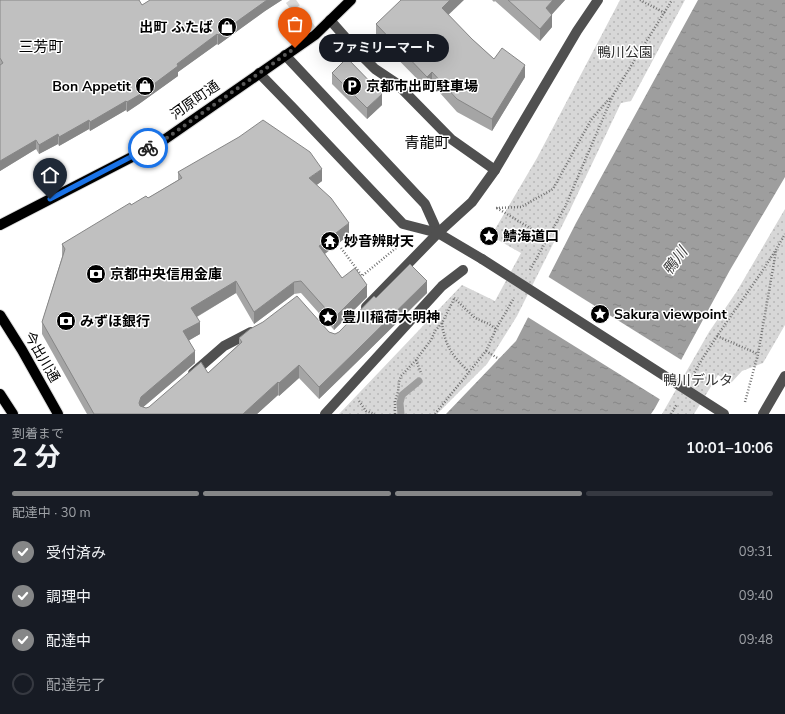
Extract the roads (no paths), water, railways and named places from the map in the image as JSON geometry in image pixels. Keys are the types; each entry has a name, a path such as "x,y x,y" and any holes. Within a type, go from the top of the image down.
{"main road":[{"name":"河原町通","path":"0,225 161,142 315,34 350,0"},
{"name":"今出川通","path":"0,316 22,350 58,414"},
{"path":"0,394 13,414"}],"street":[{"path":"361,312 438,232 472,202 495,170 577,31 598,0"},
{"path":"330,20 375,69 396,84 451,140 495,170"},
{"path":"285,55 425,204 438,232"},
{"path":"258,73 403,224 438,232 724,414"},
{"path":"325,414 442,286 463,270"},
{"path":"185,380 224,346 259,329"},
{"path":"763,414 785,376"}],"water":[{"name":"鴨川","path":"698,0 785,0 785,177 730,270 655,408 651,414 446,414 516,341 576,223"}],"waterway":[{"path":"401,414 400,403 402,395 419,381"}],"tunnel":[{"path":"290,0 315,35"}],"place":[{"name":"出町 ふたば","path":"227,27"},
{"name":"ファミリーマート","path":"295,48"},
{"name":"Bon Appetit","path":"145,86"},
{"name":"京都市出町駐車場","path":"352,86"},
{"name":"鯖海道口","path":"489,236"},
{"name":"妙音辨財天","path":"330,241"},
{"name":"京都中央信用金庫","path":"96,274"},
{"name":"Sakura viewpoint","path":"600,314"},
{"name":"豊川稲荷大明神","path":"328,317"},
{"name":"みずほ銀行","path":"66,321"}],"district":[{"name":"三芳町","path":"41,47"},
{"name":"青龍町","path":"427,143"}],"park label":[{"name":"鴨川公園","path":"625,52"},
{"name":"鴨川デルタ","path":"698,380"}]}
